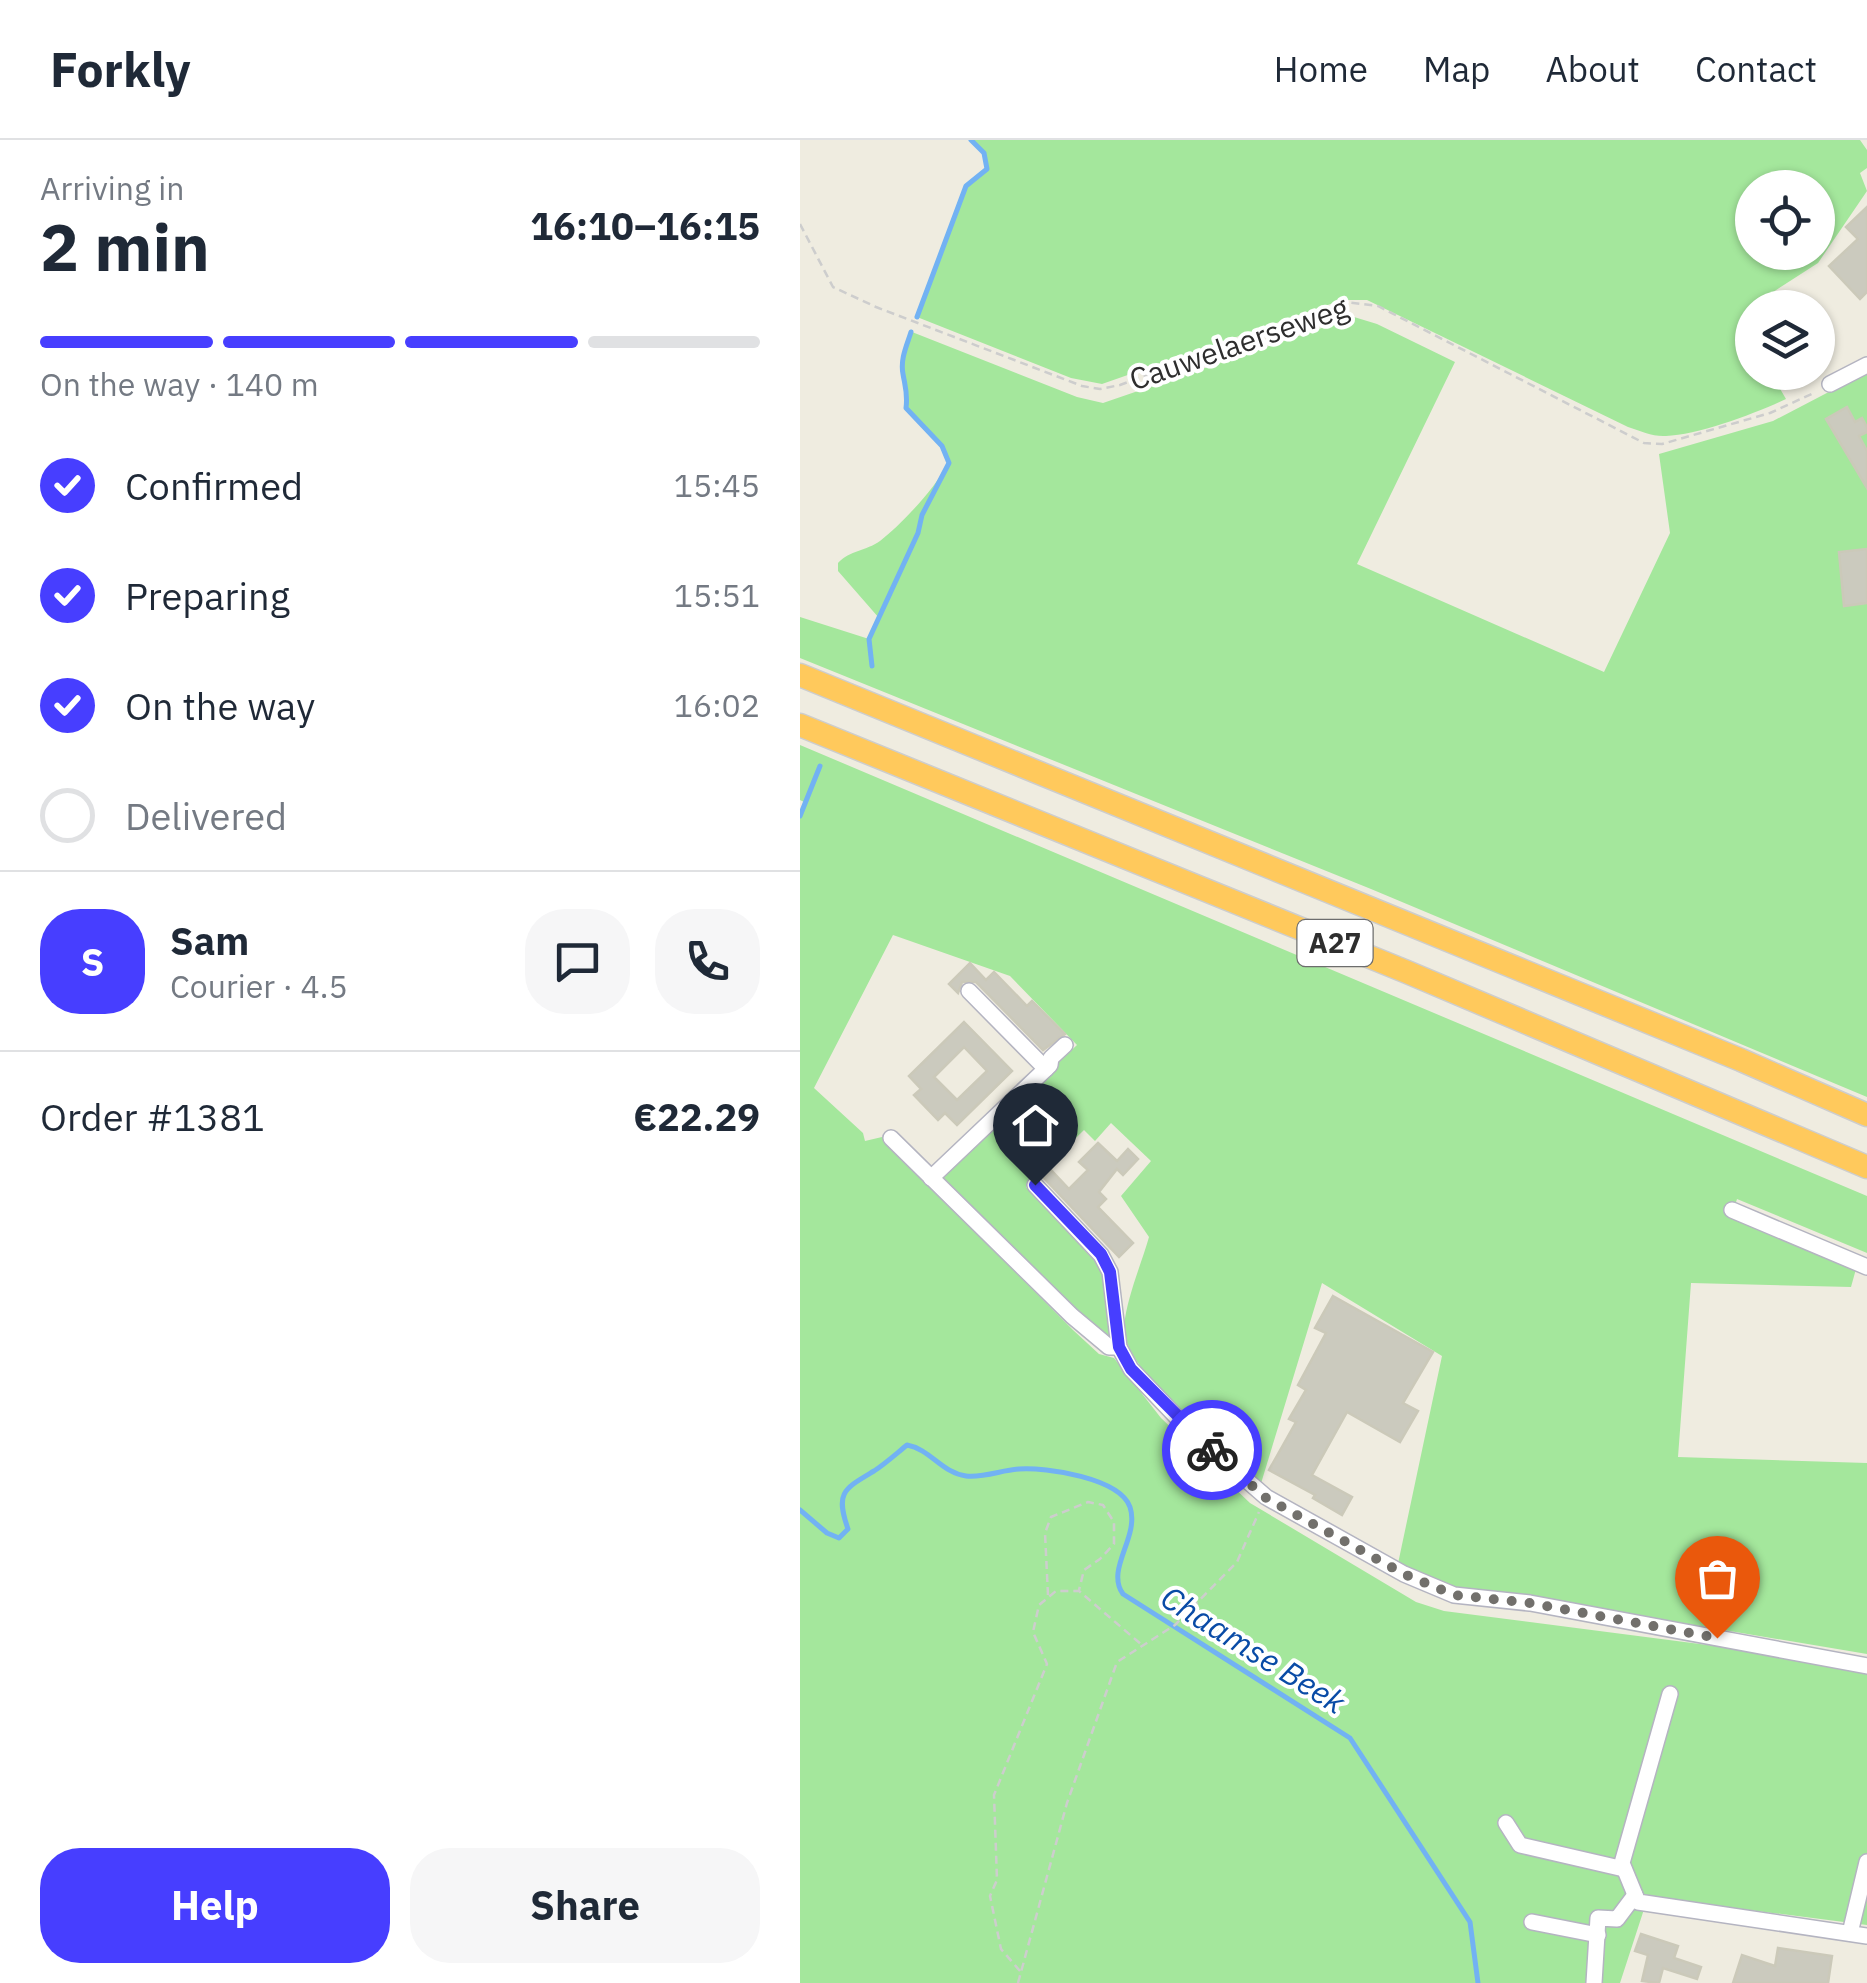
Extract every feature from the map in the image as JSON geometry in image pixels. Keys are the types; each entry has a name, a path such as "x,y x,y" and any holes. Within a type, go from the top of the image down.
{"highway":[{"name":"A27","path":"800,675 1867,1114"},
{"name":"A27","path":"800,725 1407,972 1867,1167"}],"street":[{"path":"1835,381 1867,365"},
{"path":"969,991 1046,1069"},
{"path":"932,1178 1046,1069 1065,1045"},
{"path":"892,1138 1072,1316 1109,1348 1119,1347"},
{"path":"1035,1185 1101,1254 1110,1272 1119,1347 1131,1369 1190,1430 1266,1498 1404,1574 1454,1595 1530,1603 1867,1666"},
{"path":"1732,1210 1867,1267"},
{"path":"1670,1694 1622,1863 1638,1902 1867,1936"},
{"path":"1506,1823 1520,1845 1624,1869"},
{"path":"1850,1933 1863,1899 1867,1862"},
{"path":"1594,1983 1598,1918 1617,1919 1635,1895"},
{"path":"1532,1922 1598,1935"}],"path":[{"name":"Cauwelaerseweg","path":"800,224 833,287 1082,386 1100,389 1346,302 1365,302 1644,443 1662,444 1770,413 1818,390"},
{"path":"1018,1983 1068,1803 1117,1662 1176,1625 1237,1562 1266,1498"},
{"path":"1048,1598 1044,1533 1052,1517 1088,1502 1103,1505 1114,1522 1114,1544 1084,1570 1078,1591"},
{"path":"1021,1972 1001,1948 990,1896 998,1880 994,1795 1047,1664 1034,1632 1039,1605 1056,1592 1078,1591 1142,1646"}],"green space":[{"path":"971,140 1860,140 1867,150 1867,168 1860,173 1867,191 1835,238 1835,170 1735,170 1735,270 1807,270 1776,290 1735,290 1735,390 1781,390 1786,399 1710,428 1661,436 1628,427 1367,300 1342,300 1102,384 1071,378 917,317 966,186 987,169 984,153"},
{"path":"1354,317 1455,362 1357,564 1604,672 1670,533 1659,454 1773,421 1867,372 1867,1097 1371,889 800,658 800,617 869,639 879,618 838,571 838,563 889,534 927,494 948,464 942,446 906,408 903,355 912,332 1077,397 1103,403"},
{"path":"800,745 1867,1196 1867,1253 1737,1199 1732,1215 1856,1269 1851,1287 1691,1283 1678,1457 1867,1463 1867,1654 1623,1613 1447,1596 1396,1573 1442,1356 1322,1283 1259,1490 1178,1412 1127,1344 1126,1315 1149,1237 1121,1196 1151,1161 1111,1123 1095,1141 1084,1130 1026,1187 1104,1271 1113,1336 1108,1342 940,1176 1077,1045 1010,976 893,935 814,1088 863,1133 865,1141 882,1137 1073,1330 1099,1354 1114,1358 1161,1418 1250,1503 1416,1602 1444,1611 1723,1647 1867,1673 1867,1925 1648,1897 1620,1983 800,1983 800,811 804,802 800,800"}],"building":[{"path":"1867,207 1867,292 1860,299 1833,270 1835,260 1858,239 1846,227"},
{"path":"1847,407 1855,422 1862,418 1867,427 1867,432 1859,436 1867,451 1867,488 1826,419"},
{"path":"1867,549 1867,603 1844,606 1839,552"},
{"path":"970,963 986,980 994,972 1027,1006 1032,1001 1065,1034 1043,1050 976,982 962,982 958,993 949,984"},
{"path":"964,1022 1012,1071 957,1125 945,1113 938,1120 914,1095 921,1089 909,1076","holes":["964,1047 987,1071 957,1100 934,1077"]},
{"path":"1098,1143 1117,1161 1128,1149 1138,1159 1123,1175 1117,1169 1099,1192 1106,1199 1098,1207 1133,1243 1119,1257 1043,1177 1051,1170 1069,1189 1088,1170 1079,1162"},
{"path":"1333,1296 1433,1352 1403,1403 1418,1411 1400,1442 1347,1412 1312,1475 1352,1497 1342,1515 1269,1470 1296,1422 1289,1419 1306,1390 1298,1385 1326,1333 1315,1328"},
{"path":"1641,1934 1678,1946 1674,1958 1701,1967 1697,1979 1663,1968 1659,1983 1642,1981 1648,1955 1635,1951"},
{"path":"1778,1948 1832,1956 1828,1983 1733,1983 1742,1955 1775,1966"}],"waterway":[{"name":"Chaamse Beek","path":"917,317 966,186 987,169 984,153 971,140"},
{"name":"Chaamse Beek","path":"872,666 869,639 918,533 922,515 949,463 942,446 906,408 902,363 911,332"},
{"name":"Chaamse Beek","path":"800,816 820,766"},
{"name":"Chaamse Beek","path":"800,1510 839,1538 848,1529 842,1507 845,1493 907,1445 966,1476 1019,1469 1046,1470 1081,1476 1112,1489 1130,1507 1132,1518 1118,1574 1123,1594 1350,1738 1470,1922 1478,1983"}],"way so far":[{"path":"1212,1450 1266,1498 1404,1574 1454,1595 1530,1603 1717,1638"}],"route":[{"path":"1035,1185 1101,1254 1110,1272 1119,1347 1131,1369 1212,1450"}]}
